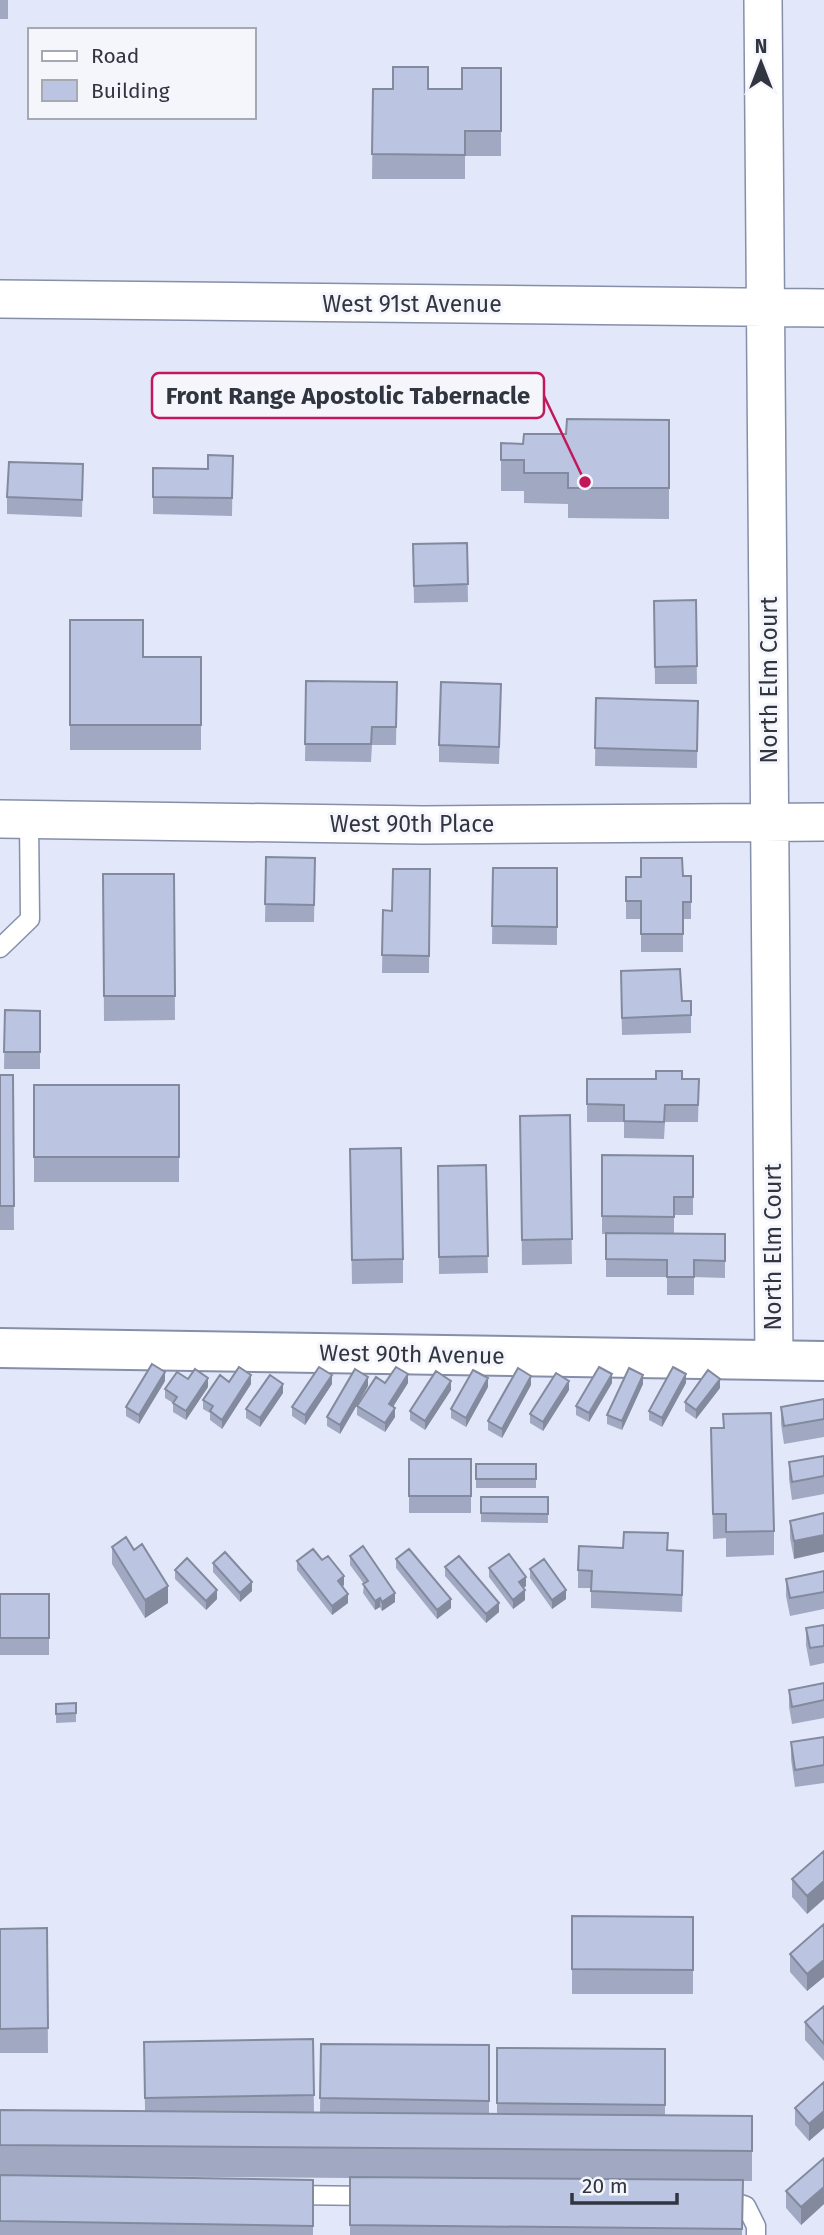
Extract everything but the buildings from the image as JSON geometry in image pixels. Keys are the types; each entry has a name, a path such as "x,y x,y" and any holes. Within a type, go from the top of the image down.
{"street":[{"name":"North Elm Court","path":"763,0 774,1360"},
{"name":"West 91st Avenue","path":"0,299 824,307"},
{"name":"West 90th Place","path":"15,819 424,825 824,822"},
{"name":"West 90th Avenue","path":"0,1348 824,1361"}],"lane":[{"path":"0,948 30,919 15,819"},
{"path":"278,2195 389,2196"},
{"path":"709,2197 723,2197 746,2206 756,2226 756,2235"}],"place":[{"name":"Front Range Apostolic Tabernacle","path":"585,482"}]}
